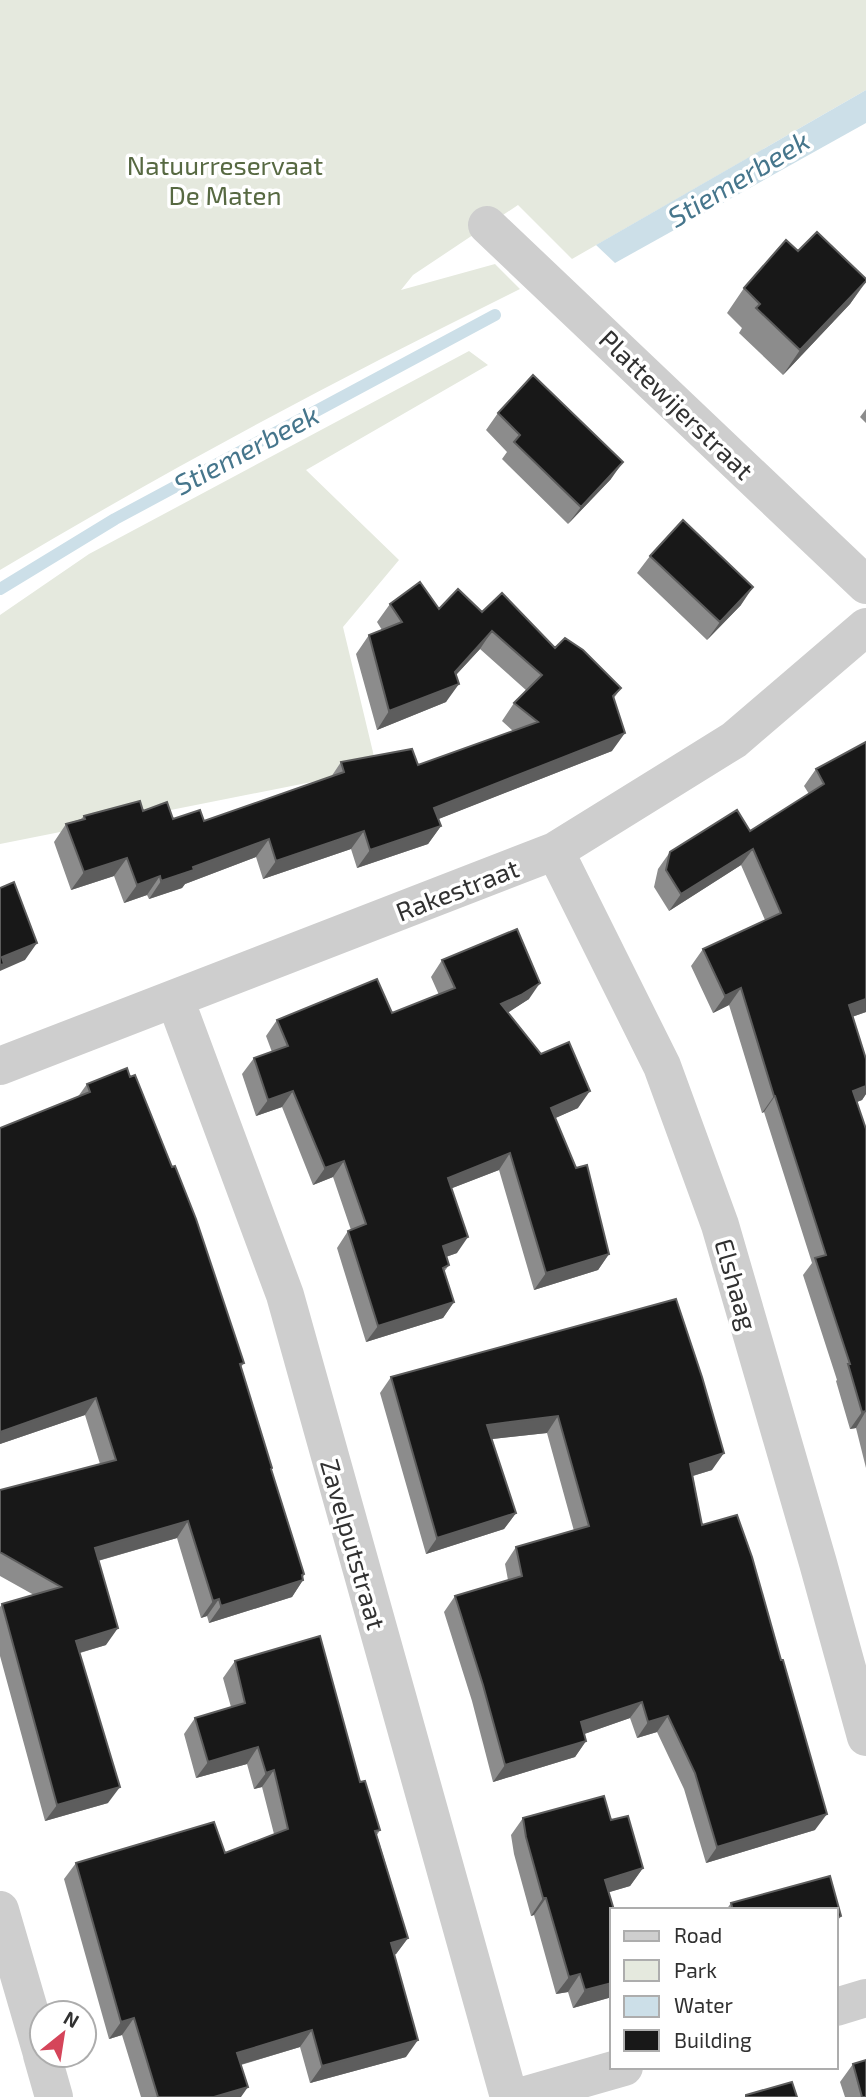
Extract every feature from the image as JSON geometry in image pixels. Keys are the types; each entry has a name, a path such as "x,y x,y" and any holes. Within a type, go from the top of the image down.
{"street":[{"name":"Plattewijerstraat","path":"487,225 866,585"},
{"name":"Rakestraat","path":"0,1066 555,851 734,740 866,627"},
{"name":"Elshaag","path":"555,851 662,1066 720,1225 866,1737"},
{"name":"Zavelputstraat","path":"176,999 285,1295 509,2097"},
{"path":"0,1909 28,2006"},
{"path":"838,2006 866,1998"},
{"path":"46,2069 54,2097"},
{"path":"519,2097 617,2069"}],"green space":[{"name":"Natuurreservaat De Maten","path":"0,0 866,0 866,90 572,259 518,205 413,275 401,290 495,264 520,289 257,424 0,570"},
{"path":"469,351 488,365 306,470 399,560 343,627 377,769 0,844 0,615 89,554"}],"water":[{"path":"866,90 866,123 615,263 596,245"}],"building":[{"path":"817,232 866,281 800,350 756,308 760,304 744,288 786,240 798,251"},
{"path":"533,375 623,462 581,507 514,442 520,435 498,413"},
{"path":"683,520 753,587 720,622 650,556"},
{"path":"420,582 439,609 458,589 482,612 502,593 555,648 565,638 583,650 621,688 613,696 625,733 434,808 441,826 370,850 364,831 276,861 269,839 193,867 194,870 161,881 160,876 137,885 127,858 84,872 66,824 85,819 84,816 140,801 143,811 167,802 173,819 200,810 204,821 344,772 341,762 412,749 418,765 538,722 514,703 542,675 492,631 455,672 459,684 389,711 369,635 402,622 390,604"},
{"path":"866,742 866,999 849,1005 866,1059 866,1086 853,1091 866,1129 866,1411 862,1412 850,1364 815,1258 826,1255 741,988 725,996 703,949 781,913 753,849 681,894 666,870 670,852 737,810 750,831 824,784 816,769"},
{"path":"14,882 37,943 2,957 4,964 0,965 0,888"},
{"path":"517,929 540,983 501,1004 541,1054 569,1042 590,1091 551,1108 576,1168 587,1165 609,1254 546,1273 510,1153 448,1178 468,1237 443,1246 449,1265 443,1268 454,1302 378,1326 348,1231 366,1224 344,1161 325,1168 293,1091 268,1100 254,1058 288,1046 277,1020 377,979 392,1013 455,988 442,960"},
{"path":"127,1068 130,1077 135,1075 196,1219 244,1363 240,1364 304,1574 303,1580 221,1606 219,1599 213,1601 188,1521 95,1548 118,1628 76,1641 120,1787 57,1805 2,1604 61,1587 0,1552 0,1490 116,1460 96,1398 0,1432 0,1128 90,1092 87,1084"},
{"path":"676,1299 724,1453 690,1464 702,1525 737,1515 752,1557 827,1814 717,1847 695,1773 668,1716 648,1722 642,1702 581,1722 586,1741 505,1765 455,1596 522,1576 516,1547 589,1526 558,1416 487,1425 516,1513 437,1538 391,1377"},
{"path":"320,1636 360,1782 365,1781 380,1830 375,1831 408,1938 391,1943 418,2040 322,2066 312,2030 237,2053 248,2087 214,2097 158,2097 134,2018 121,2022 76,1863 214,1822 225,1853 288,1829 274,1770 266,1773 258,1747 208,1762 195,1718 245,1703 235,1661"},
{"path":"604,1796 611,1820 628,1816 643,1868 605,1880 613,1908 610,1908 610,1984 585,1990 580,1974 569,1977 546,1898 543,1898 523,1818"},
{"path":"830,1876 841,1916 838,1917 838,1908 732,1908 731,1903"},
{"path":"866,2060 866,2097 862,2097 853,2064"},
{"path":"792,2082 797,2097 746,2097 746,2095"}],"waterway":[{"name":"Stiemerbeek","path":"0,589 115,519 495,315"}]}
